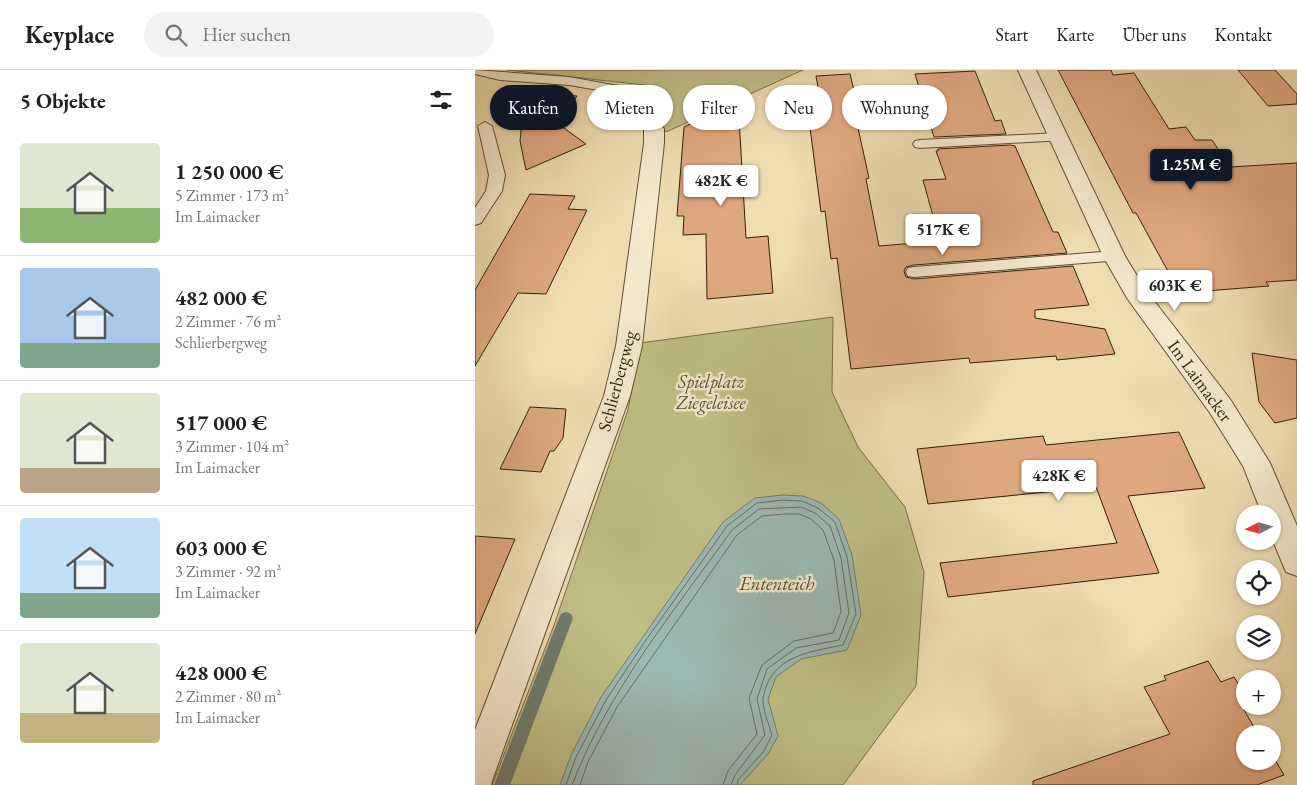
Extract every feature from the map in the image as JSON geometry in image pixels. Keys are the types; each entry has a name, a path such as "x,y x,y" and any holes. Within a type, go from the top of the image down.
{"street":[{"name":"Im Laimacker","path":"1027,70 1114,256 1135,293 1220,406 1256,462 1297,563"},
{"name":"Schlierbergweg","path":"475,778 617,396 629,346 654,130"}],"lane":[{"name":"Schlierbergweg","path":"476,70 499,76 569,81 591,85"},
{"path":"475,220 494,192 497,175 485,126"},
{"path":"920,144 1058,137"},
{"path":"914,272 1114,256"}],"green space":[{"path":"507,70 803,70 770,85 765,85 765,87 755,92 755,85 683,85 683,124 673,129 673,85 645,85"},
{"name":"Spielplatz Ziegeleisee","path":"833,317 832,392 858,447 905,507 924,572 916,686 843,785 492,785 553,628 628,410 640,343"}],"water":[{"name":"Ententeich","path":"783,495 803,496 821,503 839,519 852,555 861,615 847,650 801,659 776,677 768,699 778,736 768,754 740,785 560,785 571,755 601,697 723,522 755,498"}],"building":[{"path":"1058,70 1111,70 1113,75 1134,73 1169,129 1186,127 1195,140 1212,140 1230,167 1297,163 1297,280 1266,282 1269,286 1180,293 1136,213 1133,213"},
{"path":"1238,70 1275,70 1297,94 1297,104 1268,106"},
{"path":"975,71 995,121 1001,120 1006,134 934,137 932,130 947,130 947,85 918,85 915,74"},
{"path":"850,74 853,85 842,85 842,130 858,130 869,178 866,179 879,246 940,241 923,180 946,179 936,151 938,149 1010,145 1015,146 1053,232 1058,232 1067,253 914,265 906,267 904,271 906,277 914,279 1073,266 1089,305 1035,310 1035,318 1105,329 1115,354 1057,360 1056,356 970,363 969,358 851,369 837,258 831,259 825,211 821,212 810,130 832,130 832,85 818,85 816,76"},
{"path":"521,130 567,130 586,144 526,170 520,141"},
{"path":"684,130 740,130 746,238 768,236 773,293 707,299 706,234 683,235 684,216 677,216"},
{"path":"530,194 575,196 568,209 587,210 546,294 518,293 475,366 475,290"},
{"path":"1252,353 1297,360 1297,418 1275,423 1259,402"},
{"path":"530,407 566,409 563,438 554,451 550,451 541,472 500,469"},
{"path":"1179,432 1205,488 1128,496 1159,573 948,597 940,563 1117,543 1096,487 928,504 917,449 1043,436 1046,445"},
{"path":"475,536 515,539 475,634"},
{"path":"1208,661 1221,682 1234,677 1236,680 1236,715 1247,715 1253,725 1236,725 1236,770 1281,770 1284,775 1257,785 1033,785 1033,781 1170,734 1144,687 1166,680 1164,676"}],"waterway":[{"path":"502,785 566,618"}]}
